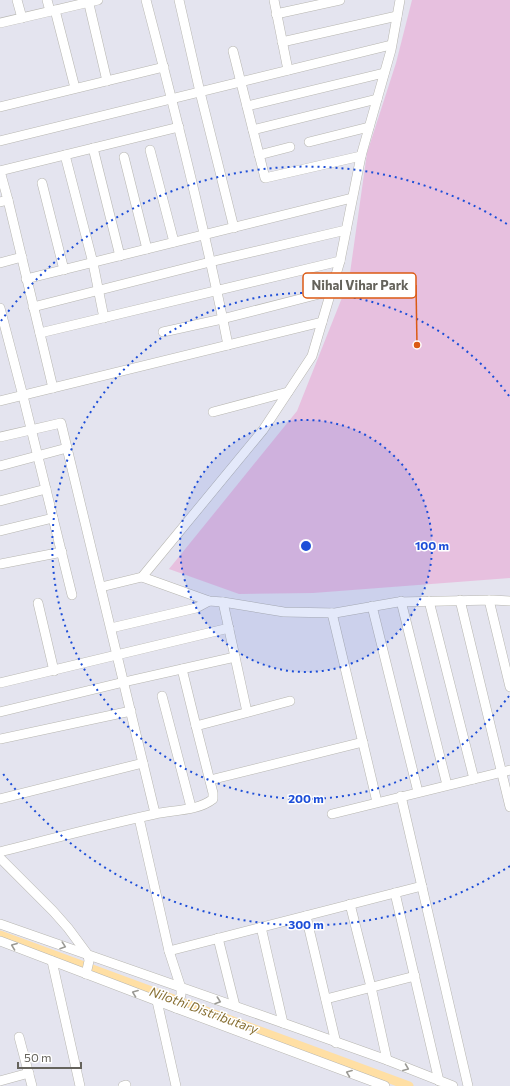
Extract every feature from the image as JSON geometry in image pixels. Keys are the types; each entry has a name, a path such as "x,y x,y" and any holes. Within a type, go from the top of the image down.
{"street":[{"path":"17,0 22,18"},
{"path":"47,0 53,11 75,88"},
{"path":"146,0 179,127 217,290 228,345"},
{"path":"179,0 234,228"},
{"path":"274,0 288,70"},
{"path":"276,14 340,0"},
{"path":"101,587 142,576 263,430 312,356 340,261 361,156 391,50 400,0"},
{"path":"0,23 92,1 107,80"},
{"path":"282,42 397,16"},
{"path":"0,140 391,44"},
{"path":"233,51 265,178 361,156"},
{"path":"0,107 164,66"},
{"path":"247,106 384,73"},
{"path":"253,130 377,99"},
{"path":"53,388 22,257 4,201 0,171 179,127"},
{"path":"309,142 369,127"},
{"path":"259,155 290,146"},
{"path":"93,148 120,256"},
{"path":"150,150 174,242"},
{"path":"65,155 93,263 104,318"},
{"path":"124,157 147,249"},
{"path":"42,183 64,270"},
{"path":"26,279 352,198"},
{"path":"33,307 210,262 346,230"},
{"path":"0,263 22,257"},
{"path":"40,333 340,261"},
{"path":"163,332 222,319 331,291"},
{"path":"0,308 32,430 72,595"},
{"path":"0,401 322,322"},
{"path":"213,412 288,392"},
{"path":"0,437 61,423 156,813"},
{"path":"0,466 67,448"},
{"path":"0,501 46,489"},
{"path":"0,531 53,518"},
{"path":"0,564 62,552"},
{"path":"142,576 209,601 284,612 332,613 401,601 510,601"},
{"path":"460,600 506,771 510,807"},
{"path":"489,600 510,687"},
{"path":"111,628 196,608 209,601"},
{"path":"401,601 447,785"},
{"path":"429,601 474,779"},
{"path":"223,602 247,712"},
{"path":"38,603 54,671"},
{"path":"372,606 418,792"},
{"path":"332,613 377,802"},
{"path":"0,683 118,656 229,628"},
{"path":"0,712 235,657"},
{"path":"0,852 156,813 208,803 214,799 182,669"},
{"path":"162,696 191,807"},
{"path":"196,726 290,701"},
{"path":"0,739 131,711"},
{"path":"210,780 363,742"},
{"path":"0,799 143,763"},
{"path":"332,814 506,771"},
{"path":"401,796 468,1086"},
{"path":"139,818 179,999"},
{"path":"0,858 68,928 87,965"},
{"path":"169,951 422,886"},
{"path":"395,893 440,1081"},
{"path":"350,904 371,987 387,1060"},
{"path":"306,916 336,1043"},
{"path":"0,924 87,965 157,1001 179,999 235,1006 387,1060 453,1086"},
{"path":"261,927 283,1023"},
{"path":"218,938 235,1006"},
{"path":"0,941 52,961 87,965 179,999 385,1086"},
{"path":"52,961 80,1086"},
{"path":"326,999 415,976"},
{"path":"157,1001 176,1086"},
{"path":"19,1037 32,1086"},
{"path":"0,1081 29,1073"}],"shaded area":[{"path":"412,0 510,0 510,578 313,593 239,594 169,569 297,411 349,280 367,153 396,63"}],"waterway":[{"name":"Nilothi Distributary","path":"0,935 409,1086"}],"place":[{"name":"Nihal Vihar Park","path":"417,345"}]}
